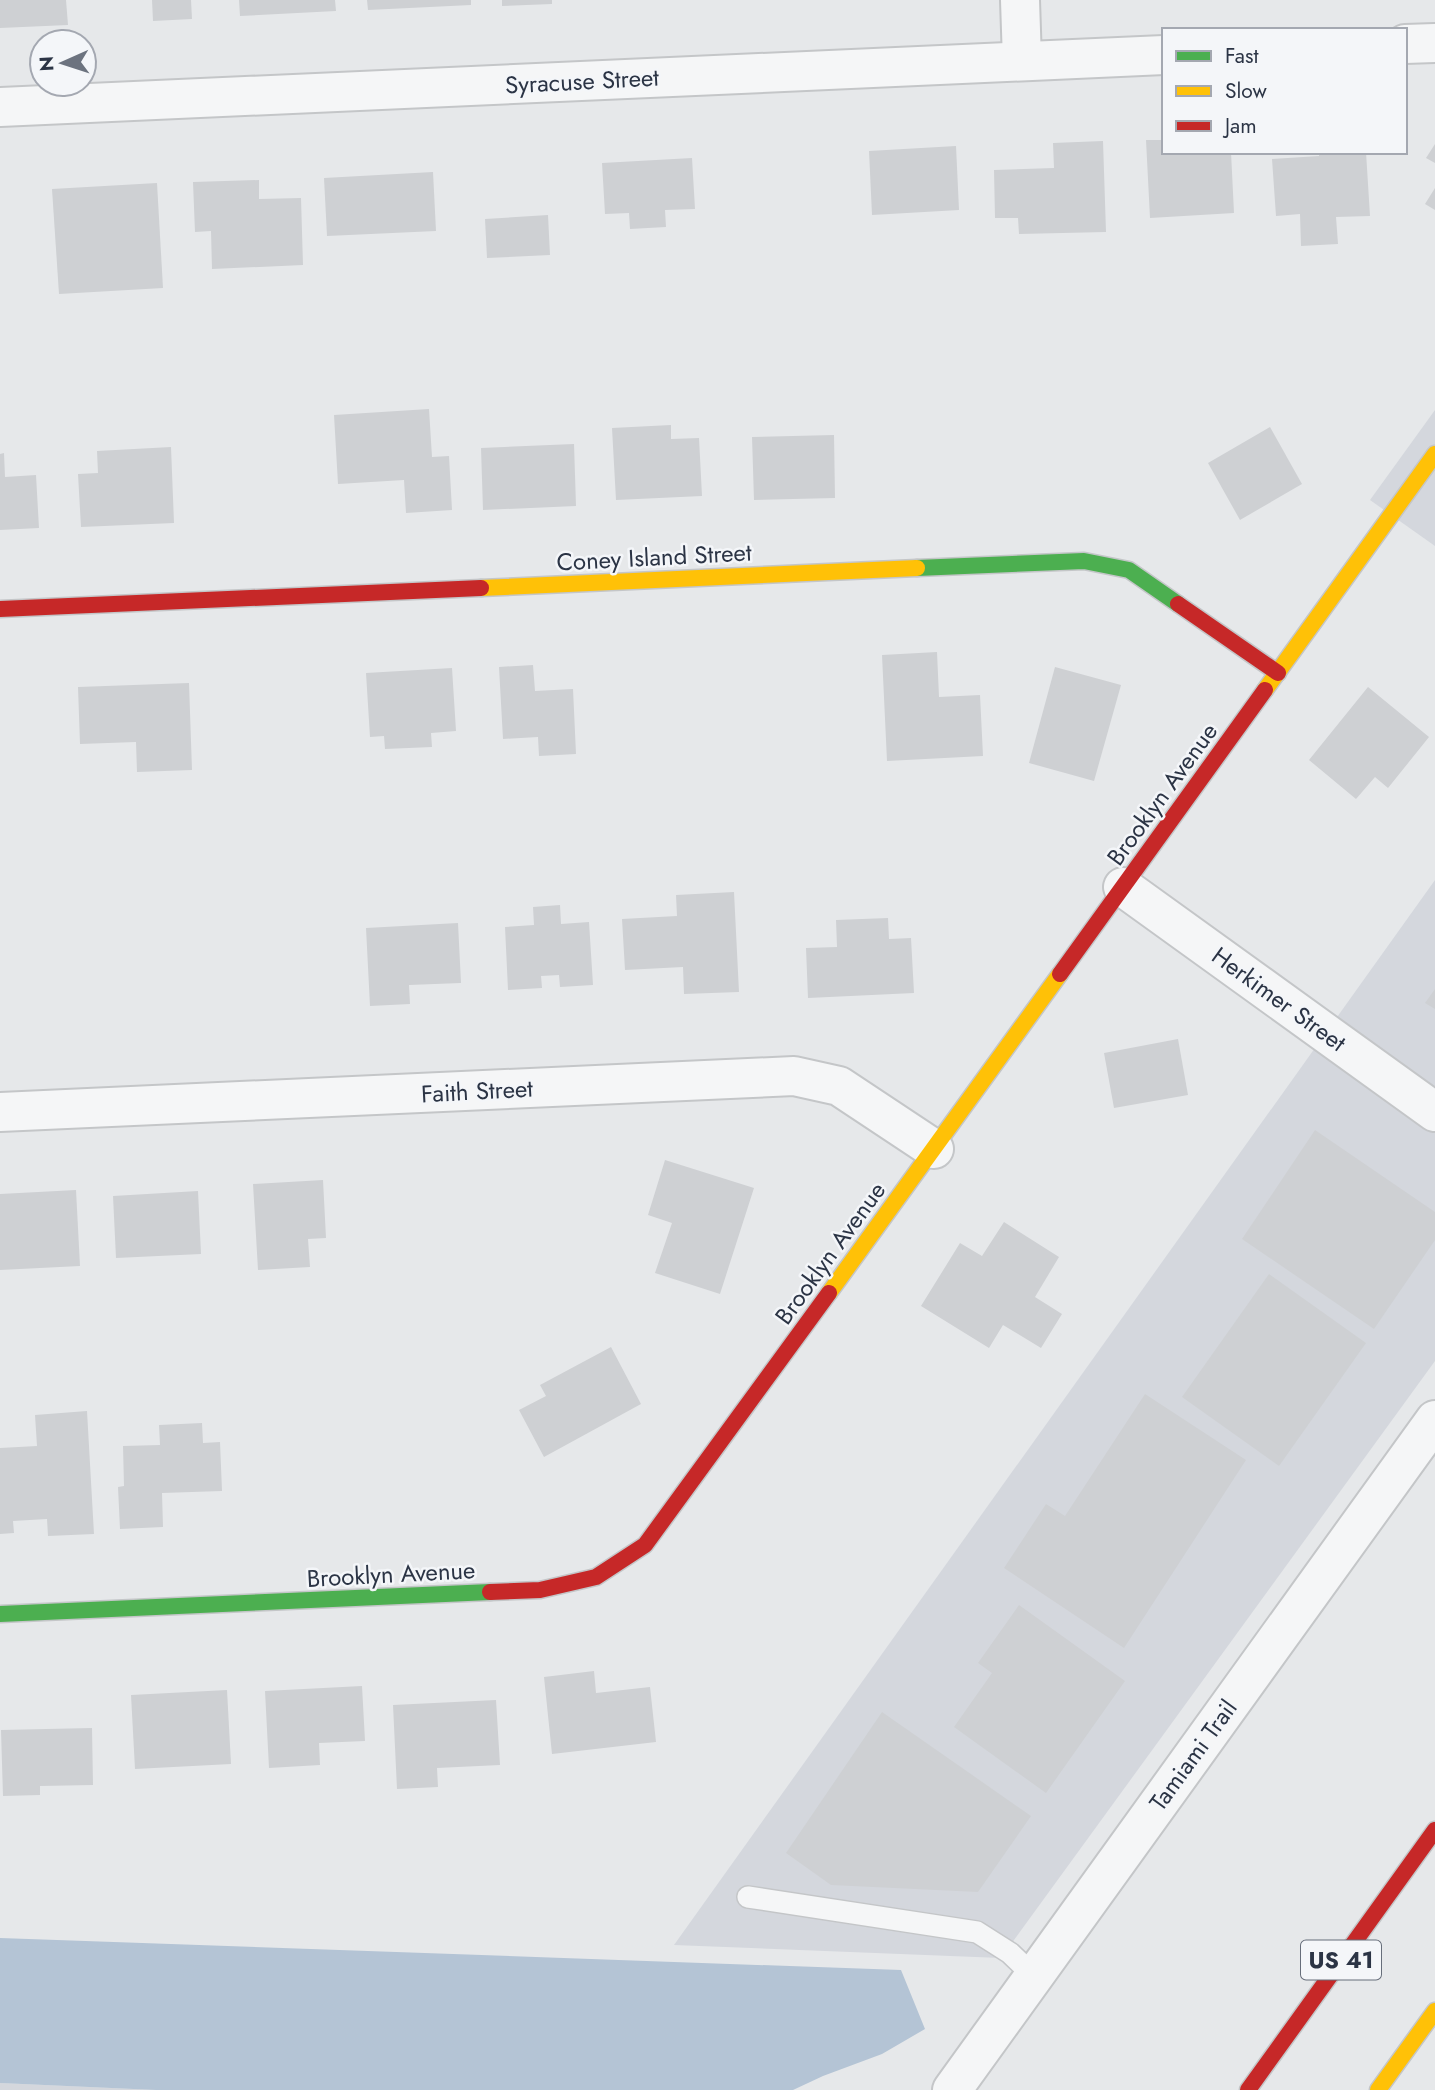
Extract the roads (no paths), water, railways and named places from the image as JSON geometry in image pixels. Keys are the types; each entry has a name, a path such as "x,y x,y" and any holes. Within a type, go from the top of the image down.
{"street":[{"path":"1020,0 1022,61"},
{"path":"1407,44 1435,43"},
{"name":"Syracuse Street","path":"0,107 1162,55"},
{"name":"Brooklyn Avenue","path":"0,1614 540,1590 596,1577 645,1545 1435,454"},
{"name":"Coney Island Street","path":"0,609 1084,561 1129,570 1278,673"},
{"name":"Herkimer Street","path":"1123,887 1435,1112"},
{"name":"Faith Street","path":"0,1112 794,1076 839,1086 934,1149"},
{"name":"Tamiami Trail","path":"952,2090 1435,1420"},
{"name":"US 41","path":"1248,2090 1435,1830"},
{"path":"1378,2090 1435,2011"}],"lane":[{"path":"748,1897 977,1932 1010,1953 1034,1976"}],"water":[{"path":"0,1938 901,1970 925,2029 882,2054 793,2090 156,2090 0,2083"}]}
